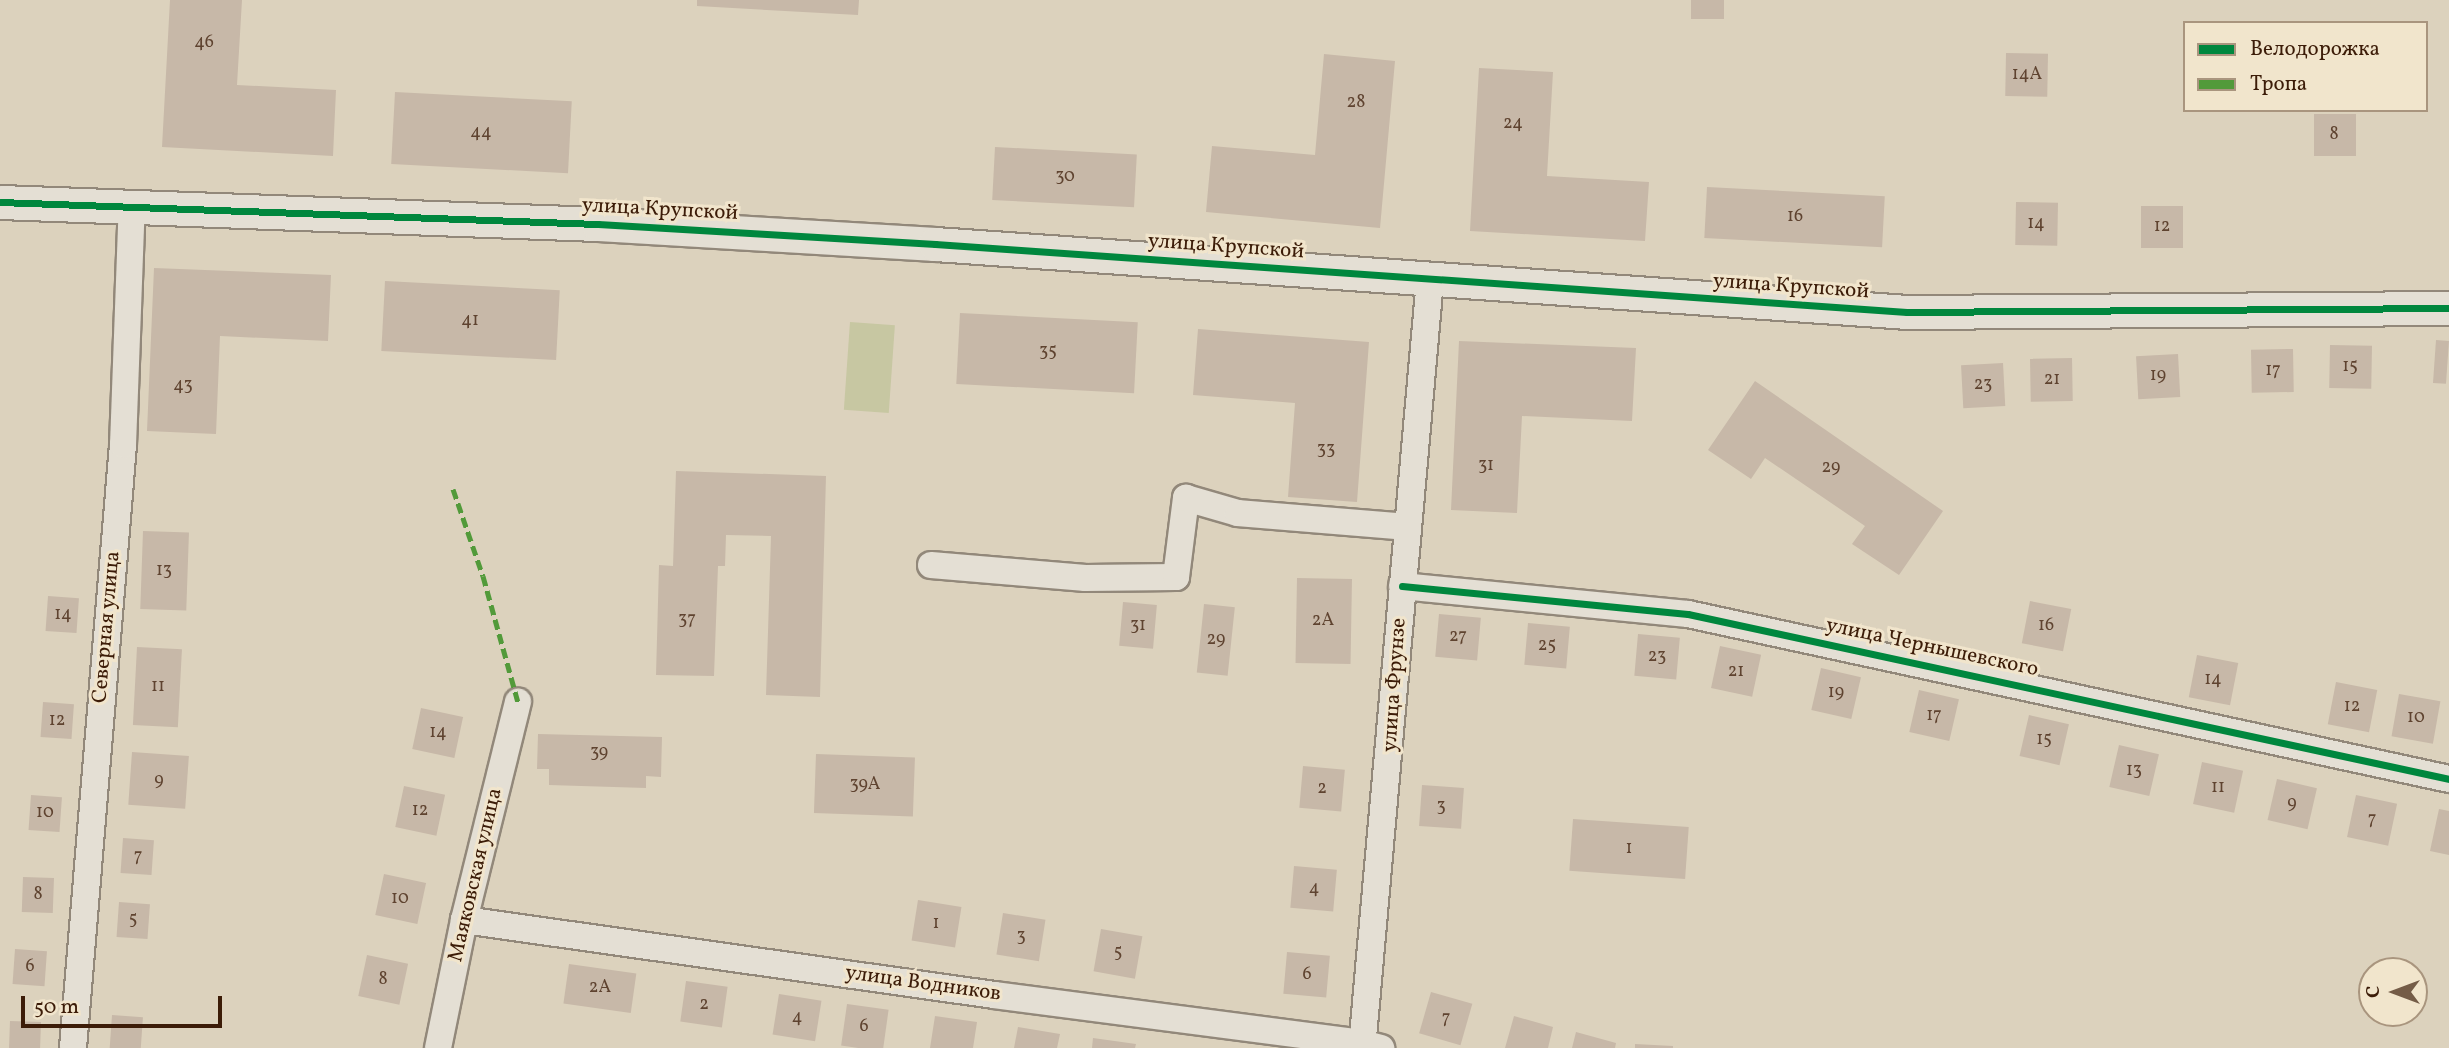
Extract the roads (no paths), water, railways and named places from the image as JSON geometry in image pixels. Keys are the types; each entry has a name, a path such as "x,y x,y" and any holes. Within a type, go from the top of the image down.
{"street":[{"name":"улица Крупской","path":"0,202 598,224 948,244 1907,312 2449,308"},
{"name":"Северная улица","path":"73,1048 123,445 132,205"},
{"name":"улица Фрунзе","path":"1368,1046 1402,586 1430,279"},
{"path":"931,565 1085,578 1175,577 1186,498 1238,513 1407,527"},
{"name":"улица Чернышевского","path":"1402,586 1688,614 2449,779"},
{"name":"Маяковская улица","path":"438,1048 464,919 518,702"},
{"name":"улица Водников","path":"464,919 1368,1046"}]}
